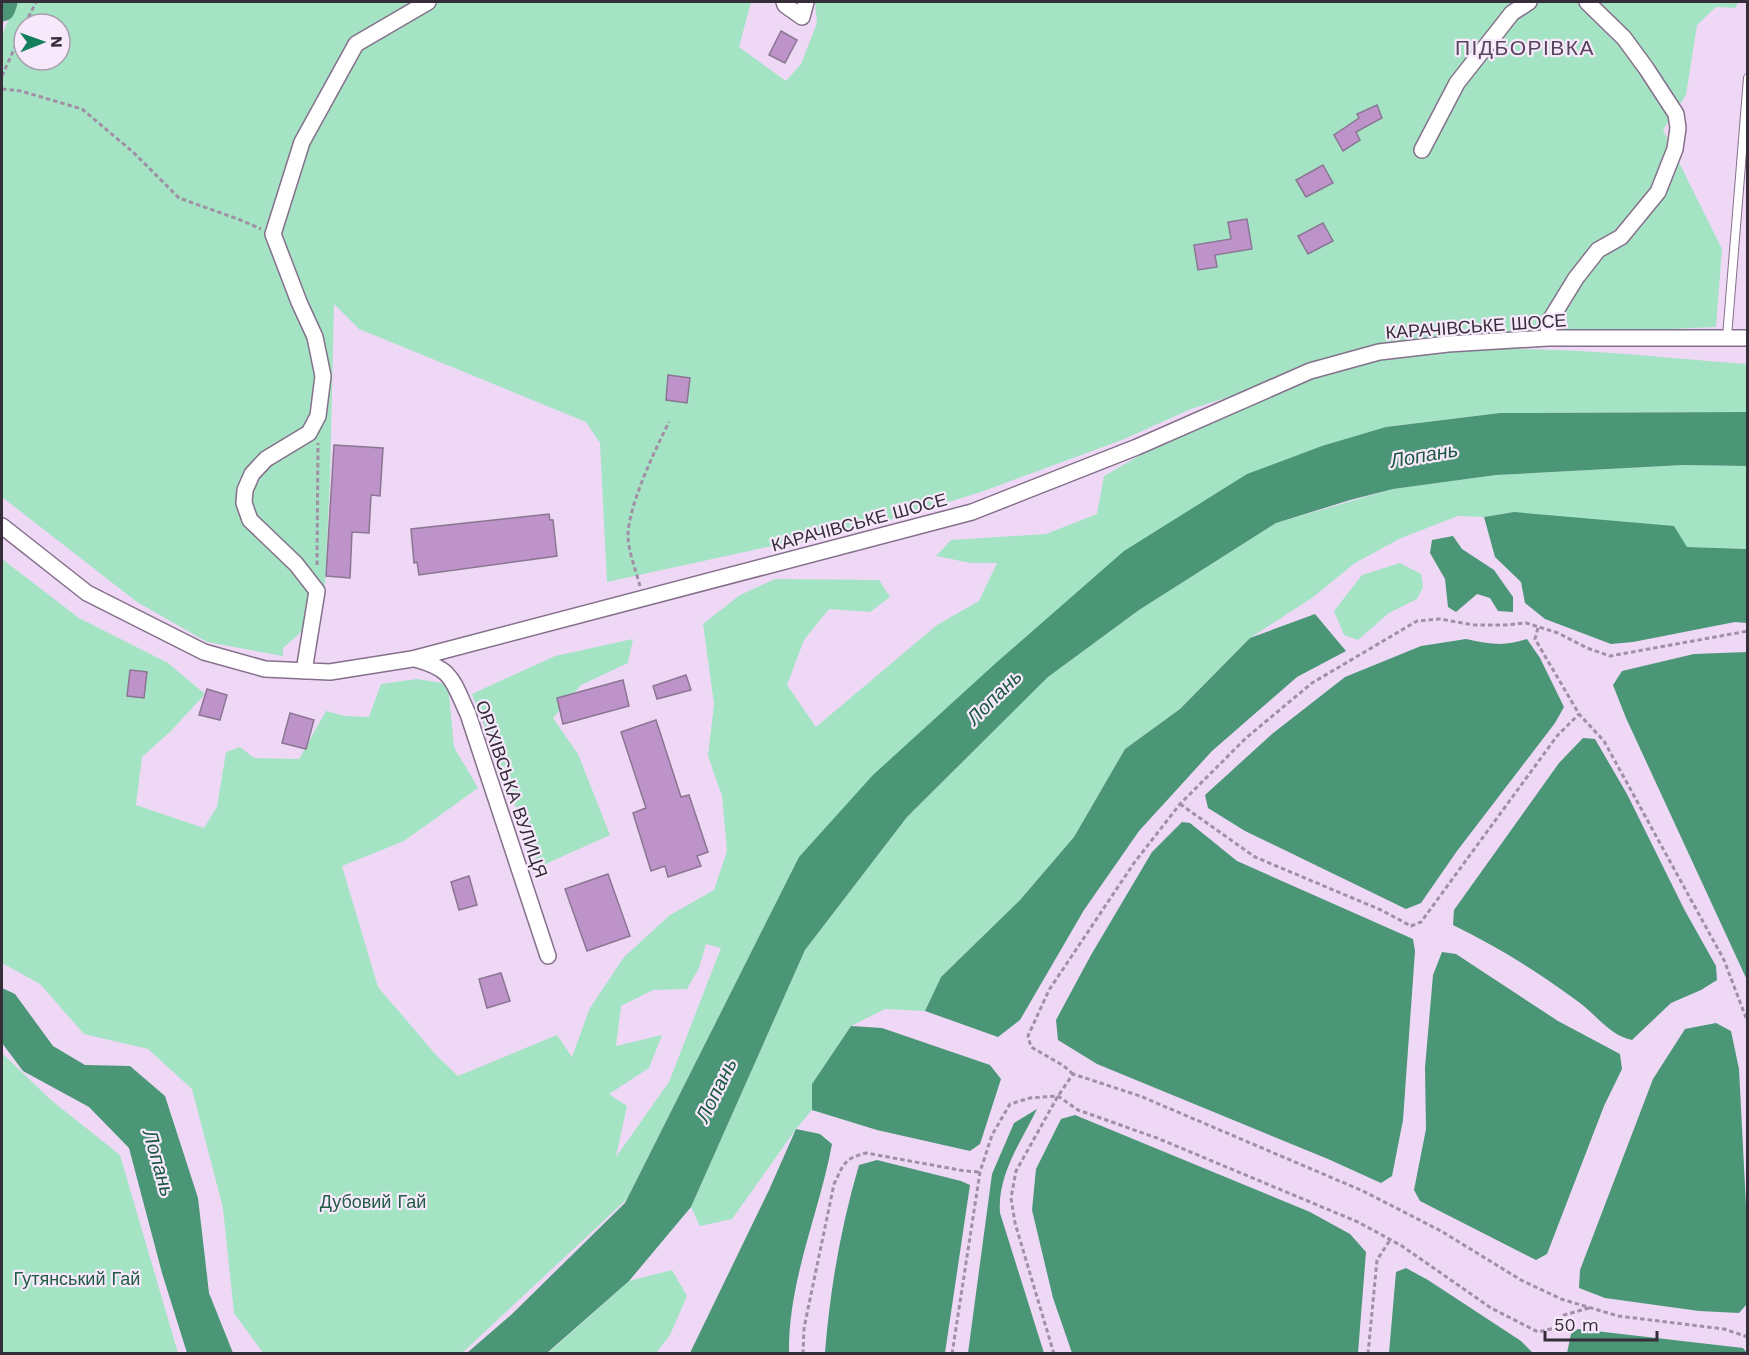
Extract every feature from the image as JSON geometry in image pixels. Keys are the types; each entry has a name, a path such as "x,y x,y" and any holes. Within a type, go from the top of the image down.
{"street":[{"path":"304,671 317,591 296,564 250,520 244,503 245,490 252,474 267,459 309,433 318,416 323,376 315,337 273,234 302,142 356,44 428,2"},
{"path":"784,2 802,17 806,2"},
{"path":"1422,150 1457,83 1512,13 1529,2"},
{"path":"1548,338 1550,322 1576,278 1598,250 1621,237 1658,192 1675,149 1678,128 1676,114 1647,68 1624,38 1587,2"},
{"name":"КАРАЧІВСЬКЕ ШОСЕ","path":"2,526 87,593 204,652 265,669 330,672 412,659 972,512 1137,447 1310,371 1379,352 1448,344 1548,338 1748,338"},
{"name":"ОРІХІВСЬКА ВУЛИЦЯ","path":"412,659 436,665 450,676 468,714 548,956"}],"lane":[{"path":"1726,337 1748,78"}],"path":[{"path":"2,75 12,54"},
{"path":"2,89 82,109 133,152 178,198 273,234"},
{"path":"317,591 318,416"},
{"path":"643,599 628,537 633,510 653,455 669,422"},
{"path":"1748,631 1610,656 1587,648 1558,633 1526,623 1474,625 1440,619 1417,621 1312,682 1246,738 1180,804 1134,863 1048,990 1028,1036 1031,1047 1064,1066 1073,1074 1140,1096 1363,1191 1440,1231 1521,1280 1561,1299 1618,1316 1724,1329 1748,1337"},
{"path":"1538,628 1535,639 1579,714 1604,741 1724,960 1748,1023"},
{"path":"1180,804 1255,856 1381,910 1411,926 1421,922 1557,736 1579,714"},
{"path":"1054,1353 1015,1223 1011,1198 1016,1171 1073,1074"},
{"path":"952,1353 980,1172 992,1135 1010,1104 1030,1098 1058,1096 1078,1110 1157,1138 1358,1222 1390,1240 1491,1308 1538,1332 1555,1328 1564,1315 1590,1308"},
{"path":"803,1353 804,1328 834,1184 850,1157 866,1153 965,1172 980,1172"},
{"path":"1368,1353 1377,1260 1390,1240"}],"green space":[{"name":"Дубовий Гай","path":"16,2 751,2 739,47 786,81 801,64 817,23 815,2 1738,2 1736,8 1716,7 1697,25 1686,95 1663,130 1722,249 1716,327 1408,341 1329,366 1431,352 1500,349 1606,353 1747,364 1747,412 1500,413 1386,427 799,857 627,1199 462,1353 263,1353 234,1313 223,1208 192,1089 148,1049 84,1034 40,984 2,963 2,559 79,618 168,663 205,694 171,731 142,757 136,805 204,828 217,807 226,752 240,747 254,758 299,759 326,711 345,716 369,717 381,684 417,679 448,684 454,747 478,788 404,841 342,866 378,987 436,1055 458,1076 557,1035 572,1057 590,1008 624,957 670,915 714,890 727,851 722,796 708,756 714,704 703,624 740,595 775,579 879,580 890,597 870,612 829,609 804,640 787,685 816,727 937,625 979,601 997,563 971,563 936,556 951,540 1046,534 1097,514 1104,476 1210,415 1317,369 1191,409 1122,440 981,492 897,518 828,534 825,537 779,547 767,547 607,582 600,443 586,422 359,329 334,304 324,605 298,635 283,648 283,656 207,642 137,602 2,497 2,35","holes":["706,944 721,948 669,1082 616,1157 627,1106 609,1094 649,1068 662,1035 616,1046 621,1006 653,990 687,989 699,968"]},
{"path":"1683,465 1747,466 1747,549 1687,547 1514,512 1484,517 1458,516 1401,538 1355,563 1312,598 1250,638 1180,709 1125,749 1074,837 1020,900 941,977 925,1011 885,1009 851,1026 812,1084 812,1110 732,1219 700,1226 691,1207 805,950 907,817 1048,677 1139,610 1276,523 1393,489 1496,475"},
{"path":"1400,563 1421,574 1423,587 1417,599 1389,613 1358,640 1344,635 1334,611 1362,575"},
{"path":"633,639 628,663 581,685 553,718 578,754 610,835 539,867 472,694 555,656"},
{"name":"Гутянський Гай","path":"2,1053 51,1100 120,1155 178,1353 2,1353"},
{"path":"672,1270 687,1296 670,1335 656,1353 547,1354 629,1281"}],"water":[{"name":"Лопань","path":"1747,412 1747,466 1683,465 1496,475 1393,489 1276,523 1139,610 1048,677 907,817 805,950 691,1207 629,1281 547,1353 467,1353 511,1315 625,1203 799,857 873,775 1124,551 1247,474 1322,446 1386,427 1500,413"},
{"path":"1514,512 1674,526 1687,547 1747,549 1747,623 1735,622 1633,642 1611,644 1545,619 1525,603 1521,582 1495,557 1484,517"},
{"path":"1453,536 1462,549 1494,570 1513,597 1513,612 1498,611 1490,598 1477,594 1456,612 1448,607 1445,579 1430,553 1432,540"},
{"path":"1315,614 1346,651 1297,677 1212,751 1139,831 1084,910 1020,1020 998,1037 925,1011 941,977 1020,900 1074,837 1125,749 1180,709 1250,638"},
{"path":"1466,639 1496,644 1527,639 1540,658 1564,707 1555,723 1457,851 1421,903 1406,909 1245,831 1208,808 1205,795 1272,734 1345,677 1421,646"},
{"path":"1748,652 1747,980 1626,718 1613,685 1622,671 1694,654"},
{"path":"1583,738 1595,739 1627,794 1684,909 1716,966 1717,980 1671,1003 1632,1040 1611,1030 1580,1003 1534,971 1453,925 1454,910 1559,763"},
{"path":"1182,822 1190,823 1237,861 1413,939 1415,951 1403,1120 1392,1176 1381,1183 1097,1064 1058,1040 1056,1020 1091,955 1152,852"},
{"path":"1442,952 1456,954 1558,1021 1620,1054 1622,1069 1604,1106 1547,1254 1536,1260 1420,1201 1414,1190 1426,1129 1425,1068 1433,975"},
{"name":"Лопань","path":"2,988 15,994 53,1046 85,1065 130,1066 165,1096 198,1198 209,1293 233,1353 187,1353 162,1273 129,1148 89,1107 23,1071 2,1043"},
{"path":"1716,1023 1731,1031 1739,1069 1747,1225 1747,1304 1739,1313 1699,1311 1605,1298 1579,1288 1580,1270 1653,1079 1685,1029"},
{"path":"851,1026 882,1028 990,1065 1001,1079 980,1144 970,1151 877,1130 812,1110 812,1084"},
{"path":"1037,1109 1006,1172 1002,1185 1000,1213 1044,1353 968,1353 992,1174 1014,1123"},
{"path":"1075,1115 1310,1212 1350,1234 1366,1252 1358,1353 1072,1353 1053,1298 1032,1210 1036,1169 1061,1119"},
{"path":"796,1129 820,1134 832,1144 793,1300 789,1353 690,1353 769,1190"},
{"path":"877,1160 970,1185 945,1353 825,1353 837,1258 859,1165"},
{"path":"1406,1268 1521,1341 1533,1353 1389,1353 1396,1272"},
{"path":"1578,1329 1743,1348 1747,1353 1567,1353 1571,1334"}],"building":[{"path":"781,31 797,40 785,63 769,55"},
{"path":"1377,105 1382,118 1356,132 1360,140 1343,151 1334,135 1359,118 1357,114"},
{"path":"1323,165 1333,183 1306,197 1296,180"},
{"path":"1247,219 1252,249 1215,255 1217,267 1198,270 1194,245 1231,239 1228,222"},
{"path":"1323,223 1333,241 1308,254 1298,236"},
{"path":"668,375 690,378 687,403 666,400"},
{"path":"334,445 383,448 380,496 371,495 369,533 352,532 350,578 326,576"},
{"path":"549,514 550,520 553,520 557,556 419,575 417,562 414,563 411,529"},
{"path":"130,670 147,672 144,698 127,696"},
{"path":"686,675 691,690 657,699 653,686"},
{"path":"623,680 629,706 563,724 557,698"},
{"path":"207,689 227,695 220,720 199,715"},
{"path":"290,713 314,720 306,749 282,743"},
{"path":"656,720 681,797 689,795 708,852 697,856 701,866 668,877 665,866 651,871 633,813 646,808 621,732"},
{"path":"608,874 630,936 587,951 565,889"},
{"path":"469,876 477,905 459,910 451,882"},
{"path":"501,973 510,1001 487,1008 479,979"}],"waterway":[{"path":"2,8 4,2"}],"district":[{"name":"ПІДБОРІВКА","path":"1525,47"}]}
